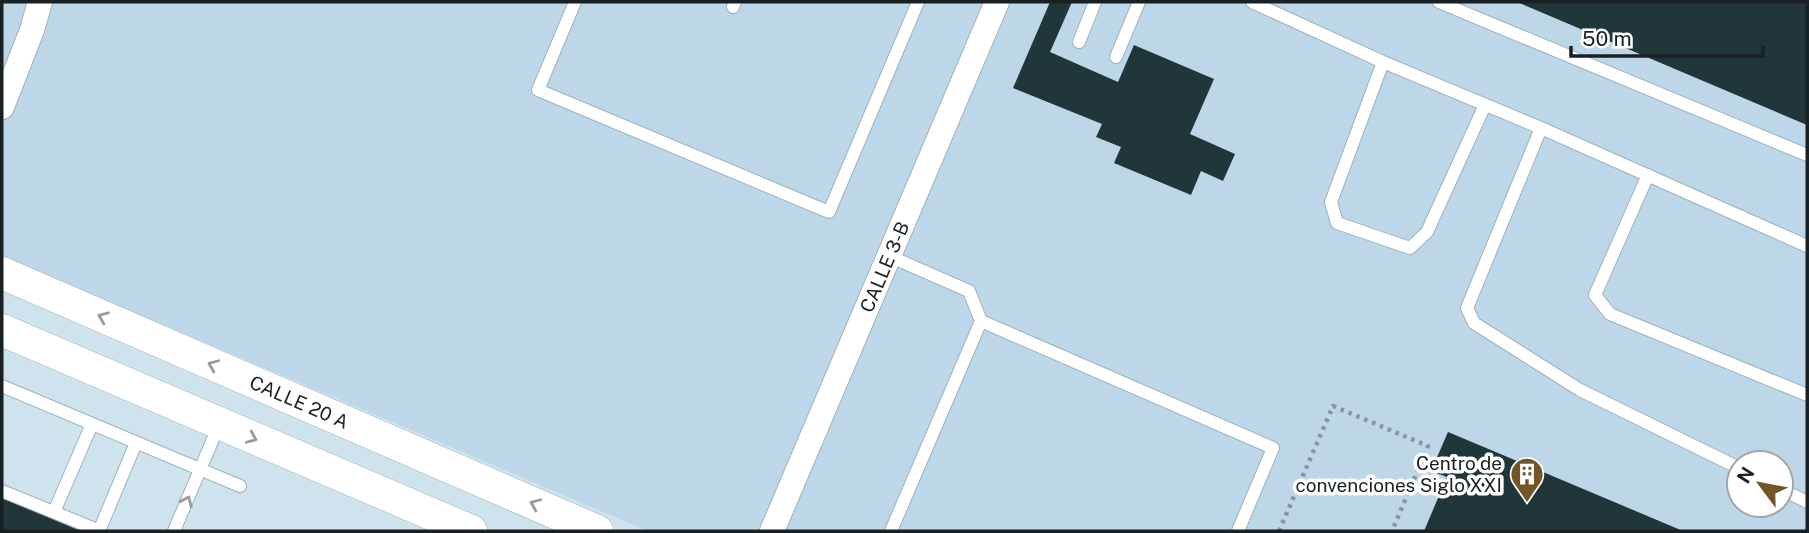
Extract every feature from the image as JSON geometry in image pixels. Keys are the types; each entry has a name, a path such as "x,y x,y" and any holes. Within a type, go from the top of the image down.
{"street":[{"path":"2,107 40,2"},
{"name":"CALLE 3-B","path":"772,531 997,2"},
{"name":"CALLE 20 A","path":"2,273 597,531"},
{"path":"2,330 430,519 471,531"}],"lane":[{"path":"575,2 538,90 829,212 918,2"},
{"path":"1079,43 1096,2"},
{"path":"1116,57 1139,2"},
{"path":"1252,2 1383,62 1541,128 1807,246"},
{"path":"1439,2 1807,155"},
{"path":"1383,62 1331,202 1337,223 1410,248 1427,232 1485,105"},
{"path":"1541,128 1467,308 1474,323 1580,390 1725,461"},
{"path":"1648,176 1595,295 1610,314 1807,395"},
{"path":"889,256 969,291 981,321 1273,448 1238,531"},
{"path":"891,531 981,321"},
{"path":"2,386 240,486"},
{"path":"54,512 92,424"},
{"path":"174,531 219,424"},
{"path":"2,491 99,531 136,443"}],"path":[{"path":"1279,531 1333,406 1427,446 1392,531"}],"shaded area":[{"path":"2,2 1807,2 1807,531 648,531 2,256"}],"building":[{"path":"1050,2 1072,2 1050,52 1118,82 1134,45 1214,79 1190,134 1235,154 1223,181 1201,171 1191,195 1114,163 1121,147 1096,137 1102,124 1013,88"},
{"path":"1517,2 1807,2 1807,125"},
{"name":"Centro de convenciones Siglo XXI","path":"1448,432 1683,531 1424,531 1447,477 1431,471"},
{"path":"2,498 81,531 2,531"}],"place":[{"name":"Centro de convenciones Siglo XXI","path":"1527,504"}]}
